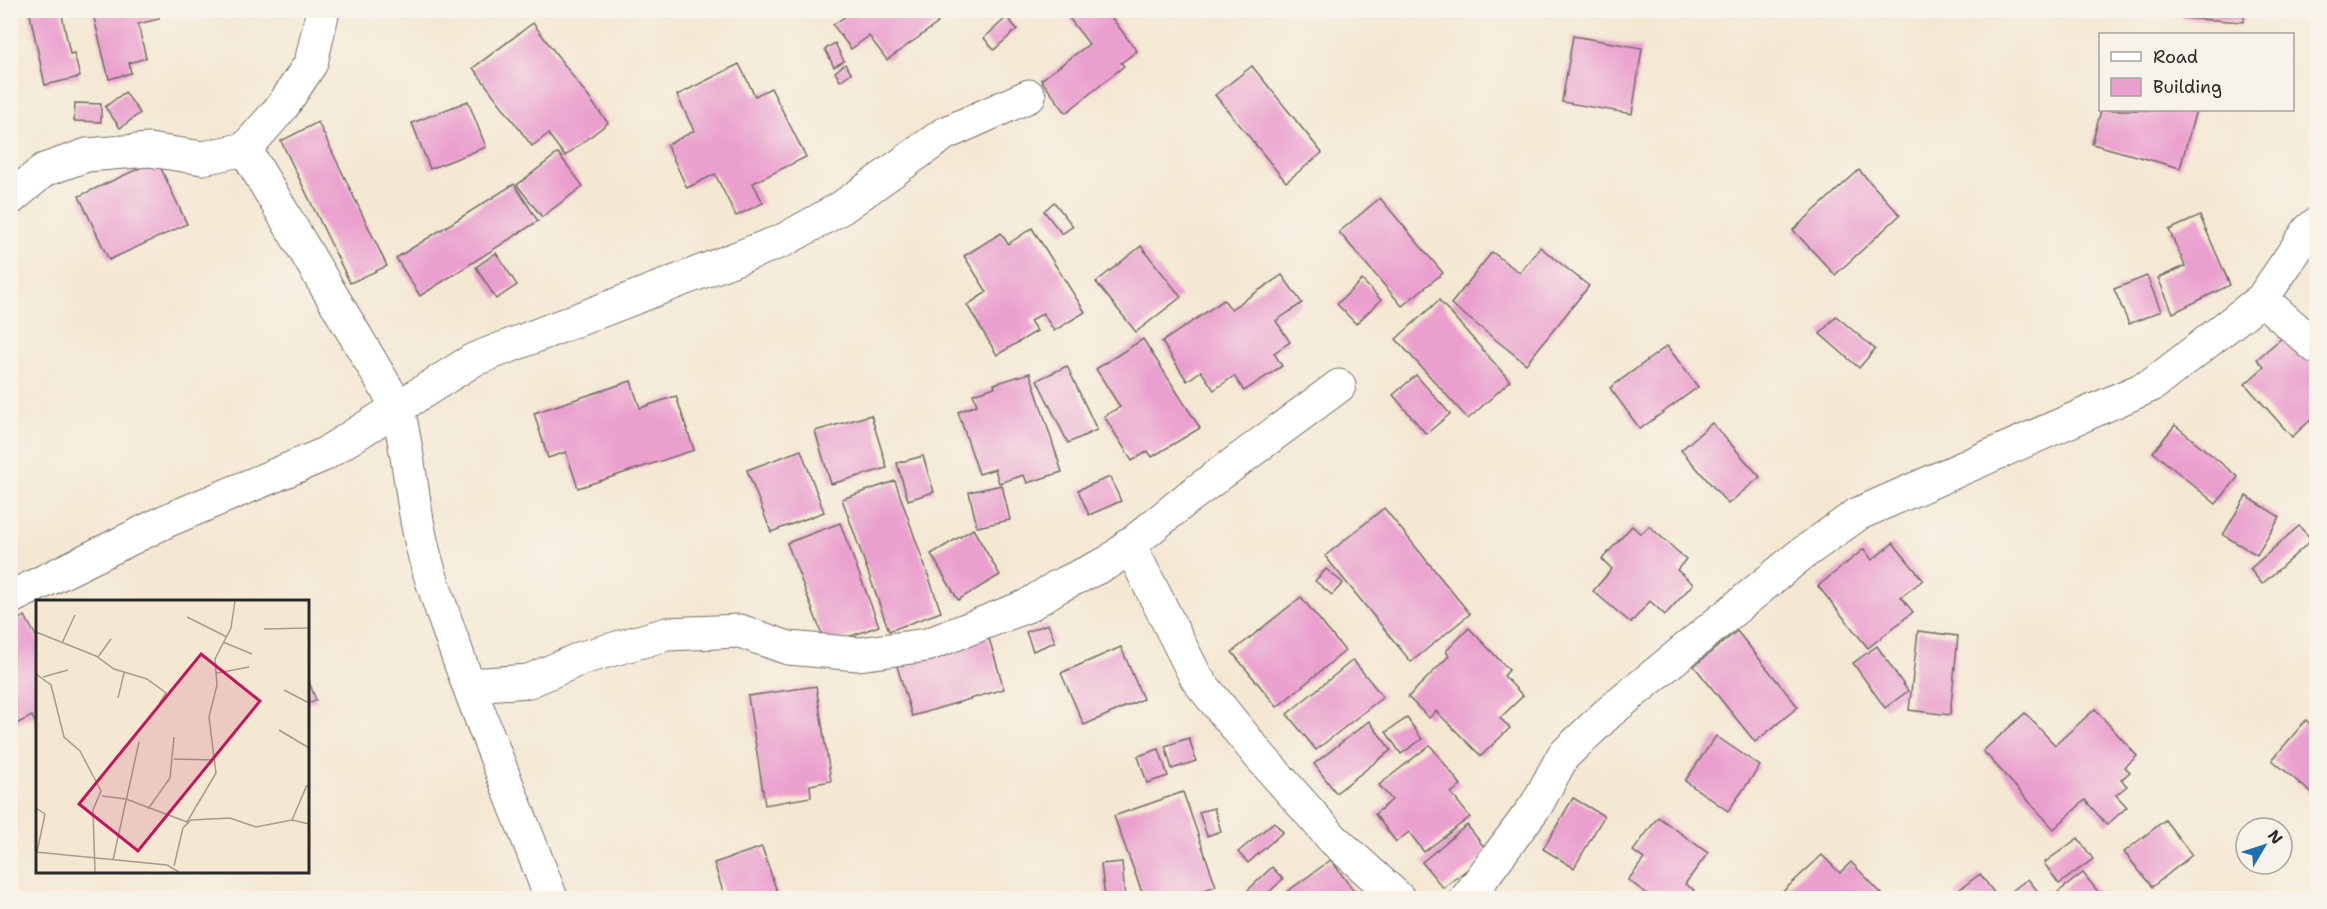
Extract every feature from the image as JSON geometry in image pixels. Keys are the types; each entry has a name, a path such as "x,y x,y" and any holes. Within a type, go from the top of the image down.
{"street":[{"path":"10,199 44,170 87,154 149,150 203,158 244,149 282,107 311,63 324,10"},
{"path":"10,598 166,521 323,455 397,406 473,360 784,240 841,208 944,134 1029,96"},
{"path":"244,149 397,406 408,447 414,500 428,569 551,898"},
{"path":"1467,898 1537,804 1563,756 1606,714 1799,556 1858,514 2152,385 2262,299 2309,230 2316,224"},
{"path":"2262,299 2316,347"},
{"path":"470,685 528,681 582,658 667,634 740,631 788,648 859,654 927,645 1027,606 1057,587 1109,562 1129,544 1339,386"},
{"path":"1129,544 1197,679 1258,754 1333,839 1398,898"}],"building":[{"path":"29,10 61,10 70,54 74,53 80,77 45,85"},
{"path":"92,10 157,10 159,19 138,24 146,58 129,63 131,73 109,79"},
{"path":"848,10 929,10 938,23 887,60 869,36 851,49 833,25 850,13"},
{"path":"1071,10 1106,10 1137,51 1121,63 1124,66 1066,113 1041,80 1089,44 1066,14"},
{"path":"2182,10 2244,10 2244,22 2182,18"},
{"path":"1007,17 1017,29 994,50 984,38"},
{"path":"533,23 608,123 565,156 548,134 532,146 473,68"},
{"path":"1573,36 1642,48 1632,114 1562,102"},
{"path":"835,43 844,61 834,67 825,49"},
{"path":"739,64 755,96 771,88 806,157 753,183 763,203 736,216 715,174 687,188 667,145 694,131 677,95"},
{"path":"845,64 851,73 840,81 835,72"},
{"path":"1252,66 1322,153 1286,182 1215,95"},
{"path":"125,92 140,113 120,128 105,107"},
{"path":"10,100 19,119 10,123"},
{"path":"468,101 486,147 430,169 412,123"},
{"path":"75,103 101,104 101,122 74,121"},
{"path":"2101,111 2196,111 2180,168 2092,144"},
{"path":"318,122 387,266 350,283 281,141"},
{"path":"558,153 583,186 542,217 517,185"},
{"path":"157,160 187,224 109,260 79,196"},
{"path":"1859,170 1900,215 1835,275 1793,230"},
{"path":"514,184 538,221 420,296 396,258"},
{"path":"1380,198 1443,273 1402,306 1339,232"},
{"path":"1054,202 1073,226 1062,234 1044,211"},
{"path":"2200,216 2230,285 2173,313 2158,278 2185,266 2169,230"},
{"path":"1032,228 1085,312 1054,331 1043,313 1030,321 1037,331 997,355 967,305 987,292 964,256 1001,233 1008,244"},
{"path":"1141,246 1181,297 1136,332 1096,282"},
{"path":"1540,247 1589,286 1526,364 1451,304 1492,252 1520,273"},
{"path":"496,253 517,285 496,299 476,267"},
{"path":"1282,275 1302,303 1276,321 1290,342 1274,353 1282,366 1244,391 1234,376 1214,390 1201,371 1187,381 1162,342 1224,300 1231,309"},
{"path":"2147,276 2161,311 2129,324 2114,289"},
{"path":"1362,280 1381,300 1356,324 1337,304"},
{"path":"1439,300 1510,381 1468,419 1396,339"},
{"path":"1836,316 1875,349 1859,368 1820,334"},
{"path":"2291,330 2316,359 2316,415 2292,437 2245,384 2264,367 2257,359"},
{"path":"1143,339 1200,428 1152,457 1148,451 1132,461 1104,416 1120,407 1096,369"},
{"path":"1667,346 1698,387 1640,429 1610,388"},
{"path":"1067,366 1097,430 1068,443 1037,380"},
{"path":"1030,373 1062,472 1027,483 1024,475 999,483 995,469 979,474 958,412 977,405 973,394 995,387 994,384"},
{"path":"1416,375 1450,414 1426,434 1393,395"},
{"path":"631,381 640,408 676,396 694,450 578,488 566,452 548,458 534,413"},
{"path":"871,415 887,468 831,484 815,431"},
{"path":"1712,423 1760,477 1728,504 1681,450"},
{"path":"2175,425 2238,477 2216,504 2153,452"},
{"path":"801,450 824,512 771,532 747,470"},
{"path":"923,456 934,492 908,500 897,463"},
{"path":"1110,477 1121,501 1089,515 1078,490"},
{"path":"895,481 941,612 889,631 842,499"},
{"path":"1002,485 1010,520 977,527 969,492"},
{"path":"2246,496 2280,517 2257,555 2223,535"},
{"path":"1384,508 1470,614 1411,662 1325,556"},
{"path":"840,523 879,626 826,645 787,543"},
{"path":"1632,526 1641,534 1649,526 1686,559 1677,570 1693,584 1665,615 1650,601 1631,623 1593,591 1612,569 1602,559"},
{"path":"2299,526 2312,540 2262,584 2250,569"},
{"path":"973,529 1000,575 958,600 931,554"},
{"path":"1893,543 1923,580 1901,597 1913,612 1868,648 1818,586 1864,549 1872,560"},
{"path":"1326,569 1343,583 1332,595 1315,581"},
{"path":"1301,597 1345,651 1277,707 1232,652"},
{"path":"25,616 36,636 36,724 32,716 10,727 10,623"},
{"path":"1048,624 1055,642 1033,651 1026,632"},
{"path":"1469,628 1509,670 1504,676 1523,696 1500,718 1510,728 1481,756 1436,711 1429,718 1408,697 1449,656 1446,651"},
{"path":"1737,631 1798,707 1755,742 1694,666"},
{"path":"1918,631 1958,636 1950,715 1909,710"},
{"path":"988,635 1004,689 912,716 896,663"},
{"path":"1877,646 1908,691 1885,708 1853,663"},
{"path":"1121,647 1143,699 1084,725 1061,673"},
{"path":"1353,660 1383,697 1316,750 1287,714"},
{"path":"309,682 316,700 309,703"},
{"path":"816,686 831,781 810,785 811,797 765,805 748,696"},
{"path":"2095,709 2137,756 2125,767 2130,772 2121,780 2127,786 2116,795 2127,807 2107,825 2085,800 2054,829 1983,751 2025,713 2055,745"},
{"path":"1407,718 1422,739 1401,754 1386,732"},
{"path":"2306,720 2316,729 2316,797 2272,760"},
{"path":"1369,721 1391,750 1336,793 1314,764"},
{"path":"1716,736 1760,766 1728,811 1685,781"},
{"path":"1189,738 1196,761 1172,769 1165,746"},
{"path":"1430,745 1461,785 1451,793 1470,817 1424,852 1409,832 1396,842 1375,814 1392,800 1379,785"},
{"path":"1159,749 1168,776 1147,783 1138,756"},
{"path":"1183,792 1216,886 1181,898 1144,898 1114,816"},
{"path":"1573,798 1604,816 1574,868 1543,849"},
{"path":"1214,808 1221,831 1207,836 1199,812"},
{"path":"1658,817 1708,853 1685,884 1694,890 1688,898 1653,898 1628,880 1644,859 1633,851"},
{"path":"2165,820 2192,855 2152,887 2124,852"},
{"path":"1274,822 1283,832 1248,863 1238,852"},
{"path":"1467,825 1489,853 1443,888 1422,862"},
{"path":"2078,838 2093,859 2059,884 2044,863"},
{"path":"762,847 779,898 725,898 714,863"},
{"path":"1822,855 1840,873 1851,862 1885,897 1776,898"},
{"path":"1331,860 1358,897 1278,898"},
{"path":"1122,862 1125,898 1105,898 1101,864"},
{"path":"1272,867 1283,879 1263,898 1257,898 1248,890"},
{"path":"2083,873 2103,898 2056,898 2053,896"},
{"path":"1980,874 1998,898 1958,898 1955,893"},
{"path":"2028,879 2043,898 2002,898"}]}
